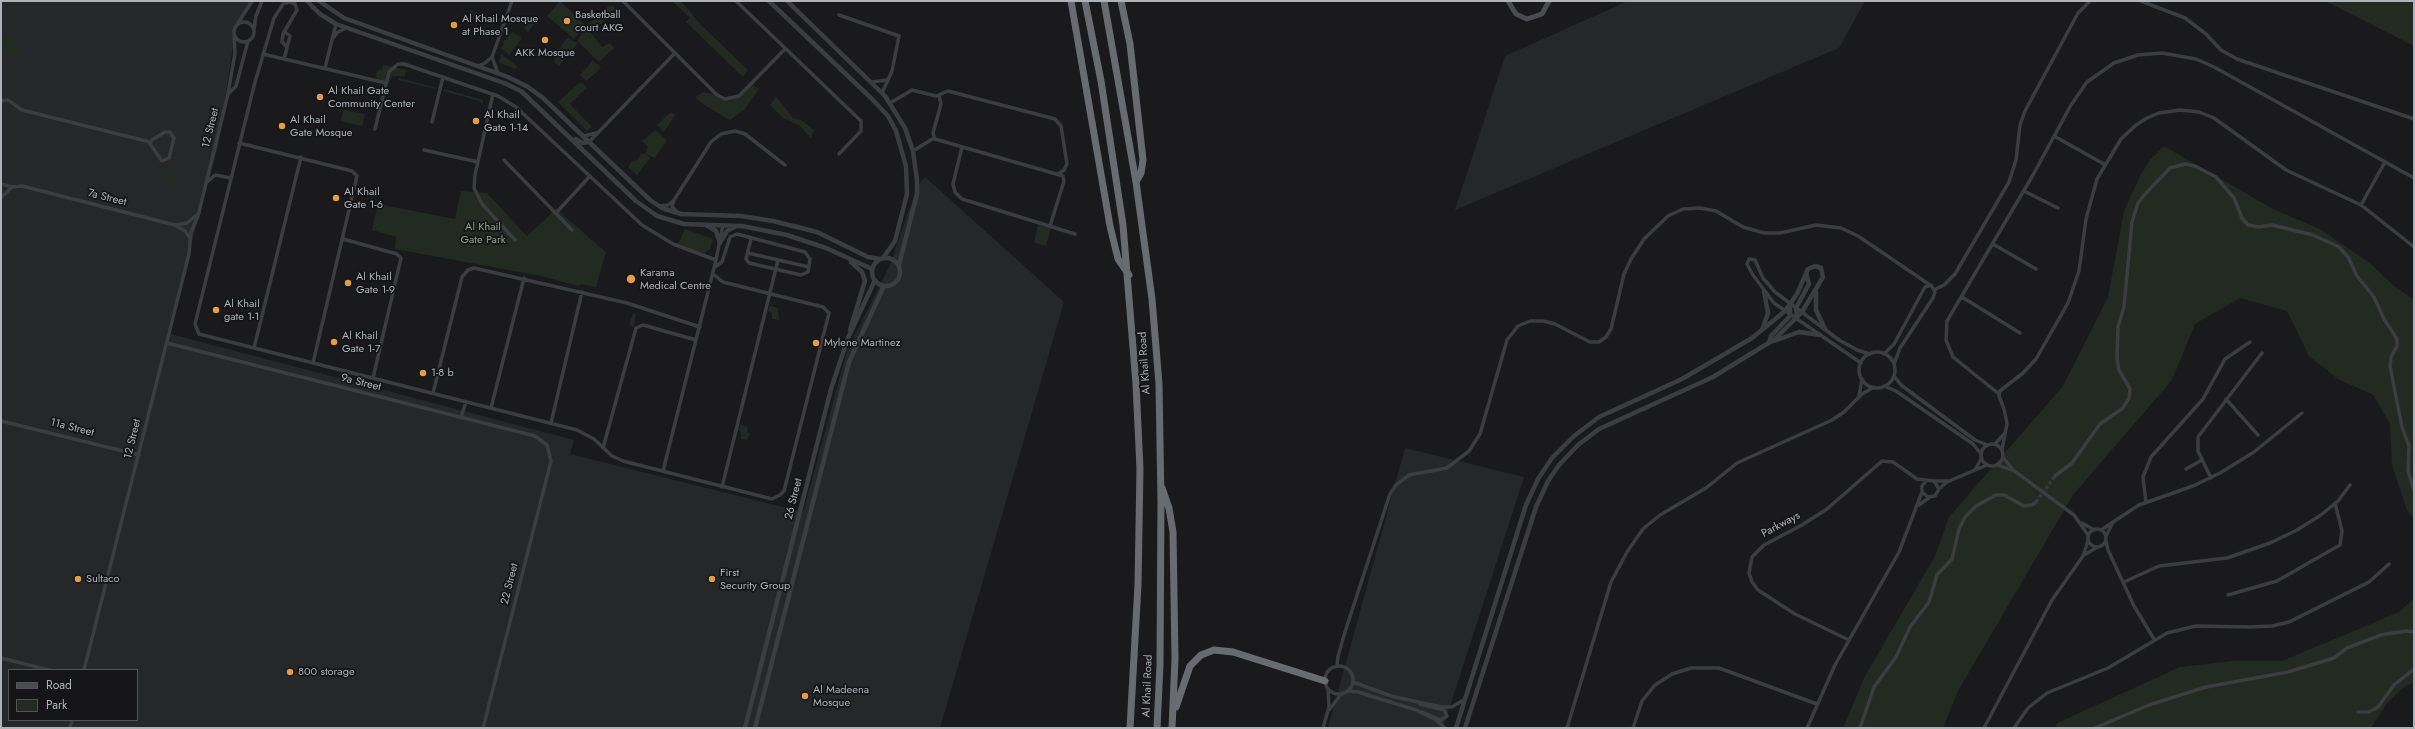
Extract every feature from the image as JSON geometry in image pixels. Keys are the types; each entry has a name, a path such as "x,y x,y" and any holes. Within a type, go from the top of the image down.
{"highway":[{"path":"1069,1 1072,9 1110,226 1118,259 1129,276"},
{"name":"Al Khail Road","path":"1086,1 1117,175 1129,276 1140,469 1138,585 1130,728"},
{"name":"Al Khail Road","path":"1104,1 1136,182 1156,343 1161,485 1160,665 1157,728"},
{"path":"1121,1 1131,50 1143,160 1141,173 1136,182"},
{"path":"1161,485 1169,508 1173,528 1175,647 1172,725"},
{"path":"1172,725 1186,673 1190,666 1198,658 1214,650 1233,652 1325,681"}],"main road":[{"path":"1508,1 1516,14 1527,19 1542,14 1549,1"}],"street":[{"path":"252,1 236,25 234,34 241,42 248,41 254,34 256,16 262,1"},
{"path":"307,1 320,14 336,24 510,86 526,95 636,201 651,212 677,223 736,225 797,237 872,269"},
{"path":"318,1 335,14 498,74 534,91 658,206 681,214 758,218 817,232 868,257 894,260 899,265"},
{"path":"476,66 485,63 492,57 512,1"},
{"path":"622,1 717,95 730,99 742,93 785,49"},
{"path":"736,1 861,121 861,131 839,154"},
{"path":"770,1 871,98 888,116 896,131 906,166 907,194 895,241 882,259 872,269"},
{"path":"787,1 882,93 905,128 913,151 917,180 917,194 913,216 899,265 899,278 893,285 884,286 875,280 872,269"},
{"path":"1934,290 1948,282 1955,274 2009,182 2016,160 2020,125 2025,111 2078,13 2090,1"},
{"path":"2141,1 2185,18 2206,34 2221,50 2237,59 2414,119"},
{"path":"287,47 282,41 284,31 296,12 296,6 290,2 283,4 276,14 263,54 239,143 194,326 201,334 551,423 583,433 623,461 769,500 778,497 782,493 828,318 828,312 823,307 723,282 713,274"},
{"path":"839,16 898,36 892,71 882,93"},
{"path":"325,68 336,24 343,20 358,23"},
{"path":"236,25 244,22 252,25 254,30"},
{"path":"333,38 338,32 346,28"},
{"path":"284,31 290,36 284,59"},
{"name":"12 Street","path":"84,669 167,343 191,241 191,232 199,213 228,94 235,53 234,34"},
{"name":"12 Street","path":"228,94 236,86 248,41"},
{"path":"589,142 675,53"},
{"path":"2302,413 2250,455 2211,478 2146,502 2113,521 2101,530 2094,530 2081,522 2054,499 2013,470 2003,457 2002,450 2006,432 2006,414 1999,394 1959,364 1948,349 1946,326 2024,191 2078,93 2100,72 2129,57 2145,54 2168,53 2186,56 2214,67 2414,178"},
{"path":"263,54 386,83"},
{"path":"492,57 498,74"},
{"path":"375,129 391,68 401,64 493,94 516,107 633,217 652,232 677,246 716,260"},
{"path":"432,122 443,77"},
{"path":"872,82 887,80"},
{"path":"890,103 912,90 939,95 948,91 1057,120 1061,126 1066,164 1064,170 1058,174"},
{"path":"493,94 474,184 477,196 515,240"},
{"path":"934,138 933,133 941,104 939,95"},
{"path":"1,101 8,100 22,110 150,142 160,160 167,160 174,138 172,135 165,132 150,142"},
{"path":"1999,394 2001,389 2023,373 2036,358 2072,295 2079,271 2090,198 2104,164 2120,139 2136,125 2159,113 2174,110 2190,111 2214,118 2293,174 2361,206 2414,247"},
{"path":"658,206 668,205 674,200 711,142 725,132 735,131 745,134 785,165"},
{"path":"564,132 580,142 589,142"},
{"path":"584,136 597,132"},
{"path":"2054,136 2104,164"},
{"path":"913,151 934,138 1058,174 1064,179 1050,226"},
{"path":"239,143 301,157 352,171 356,174 358,180 313,362"},
{"path":"962,147 953,184 960,197 968,202 1075,234"},
{"path":"424,150 478,162"},
{"path":"254,348 301,157"},
{"path":"504,160 572,230"},
{"path":"2361,206 2385,162"},
{"path":"2055,476 2072,463 2100,424 2123,408 2129,398 2130,389 2119,370 2117,359 2119,323 2124,307 2134,215 2142,198 2162,175 2175,166 2185,164 2195,166 2216,177 2234,198 2242,218 2248,225 2254,227 2272,225 2313,235 2339,248 2348,257 2357,276 2374,297 2384,319 2397,339 2397,346 2391,357 2390,366 2402,427 2409,446 2408,471 2414,490"},
{"path":"206,183 215,175 231,178"},
{"path":"556,213 590,176"},
{"name":"7a Street","path":"1,184 12,187 22,186 175,225 185,231 191,241"},
{"path":"1,198 12,187"},
{"path":"2024,191 2058,208"},
{"path":"674,200 673,208 681,214"},
{"path":"1337,666 1338,656 1345,632 1390,494 1396,485 1409,476 1448,468 1469,451 1480,434 1508,340 1518,326 1530,321 1543,320 1555,324 1590,342 1599,342 1606,337 1611,329 1624,274 1631,259 1644,239 1668,216 1683,210 1700,208 1716,211 1743,227 1764,233 1780,233 1816,225 1841,228 1858,236 1930,285 1934,290 1933,298 1900,348 1894,364 1894,376 1901,385 1975,440 1987,445 1995,444 2006,432"},
{"path":"175,225 191,221 199,213"},
{"path":"663,471 715,267 723,224 727,219 733,216"},
{"path":"705,225 716,231 720,243"},
{"path":"720,243 727,231 736,225"},
{"path":"715,267 722,262 732,235 737,234 805,252 810,257 808,272 803,275 749,263 746,260 751,238"},
{"path":"343,239 398,254 401,259 373,378"},
{"path":"1993,244 2036,269"},
{"path":"748,253 809,267"},
{"path":"845,257 860,270 865,281 848,338"},
{"path":"1861,363 1785,311 1764,292 1747,264 1750,258 1755,260 1770,286 1790,304 1845,344 1870,354 1884,354 1894,344 1925,287 1930,285"},
{"path":"722,487 771,294 778,260"},
{"path":"1456,728 1526,505 1538,478 1552,458 1574,436 1599,417 1699,370 1760,332 1785,311 1806,273 1812,266 1817,266 1823,270 1823,277 1802,312 1769,343 1718,374 1603,427 1578,445 1559,465 1548,481 1536,507 1465,728"},
{"path":"433,393 463,274 468,270 477,267 639,307 700,327"},
{"path":"1797,318 1796,308 1809,284 1806,273"},
{"path":"491,408 524,278"},
{"name":"26 Street","path":"745,728 824,414 848,338 875,280"},
{"name":"26 Street","path":"755,728 834,418 854,348 884,286"},
{"path":"1816,290 1816,310 1825,329"},
{"path":"551,423 582,292"},
{"path":"1760,332 1768,315 1764,292"},
{"path":"1962,297 2020,333"},
{"path":"1769,343 1771,336 1791,314 1790,304"},
{"path":"603,448 636,328 643,325 696,340"},
{"path":"1769,343 1799,332 1820,335"},
{"path":"2146,502 2143,477 2151,457 2203,399 2225,359 2250,342"},
{"name":"9a Street","path":"167,343 535,436 548,445"},
{"path":"2211,478 2197,447 2198,437 2262,353"},
{"path":"1858,397 1862,378 1860,371 1861,363 1870,354"},
{"path":"1884,354 1894,364"},
{"path":"1884,386 1894,376"},
{"path":"1862,378 1874,387"},
{"path":"1567,728 1611,582 1626,552 1644,529 1660,515 1706,488 1737,464 1832,420 1844,412 1858,397 1874,387 1884,386 1896,391 1972,444 1981,454"},
{"path":"2226,399 2258,435"},
{"path":"462,417 466,402"},
{"path":"824,414 829,413 834,418"},
{"name":"11a Street","path":"1,421 139,454"},
{"path":"1995,444 2002,450"},
{"name":"22 Street","path":"483,728 551,461 548,445"},
{"path":"1974,471 1981,459 1981,454 1987,445"},
{"path":"1997,465 2003,457"},
{"path":"1981,459 1987,465"},
{"path":"2186,469 2202,460"},
{"name":"Parkways","path":"1849,640 1795,614 1758,590 1752,582 1749,573 1752,557 1759,548 1827,509 1882,461 1892,462 1914,478 1922,486"},
{"path":"1917,508 1936,494 1938,490 1949,481 1987,465 1997,465 2013,470"},
{"name":"Parkways","path":"1914,478 1926,481"},
{"path":"1807,728 1835,665 1897,556 1917,508 1922,492 1922,486 1926,481 1949,481"},
{"path":"1934,481 1938,490"},
{"path":"2124,582 2159,566 2217,559 2265,545 2306,525 2335,503 2350,485"},
{"path":"1922,492 1930,497"},
{"path":"1860,728 1874,687 1896,657 1914,620 1929,602 1937,575 1952,558 1959,529 1966,516 1976,506 1996,495 2004,495 2024,506 2032,505 2036,502"},
{"path":"2228,595 2277,581 2340,546 2342,531 2335,503"},
{"path":"2113,521 2106,536 2109,552 2134,606 2154,639"},
{"path":"1984,728 2057,592 2083,556 2088,541 2088,535 2081,522"},
{"path":"2088,535 2094,530"},
{"path":"2101,530 2106,536"},
{"path":"2088,541 2109,552"},
{"path":"2083,556 2106,541"},
{"path":"2014,728 2028,708 2047,693 2108,668 2154,639 2188,627 2262,627 2289,622 2369,582 2389,564"},
{"path":"2095,728 2149,705 2200,689 2288,672 2334,658 2347,648 2377,636 2406,630 2414,632"},
{"path":"1,658 45,669"},
{"path":"1328,713 1328,688 1325,681 1329,670 1337,666 1344,667 1350,672 1353,682"},
{"path":"1633,728 1642,701 1655,685 1672,674 1691,668 1719,668 1817,704"},
{"path":"2358,712 2369,712 2378,707 2394,685 2414,669"},
{"path":"1323,728 1328,713 1353,682"},
{"path":"1353,682 1418,703 1448,708 1465,699"},
{"path":"1328,688 1334,693 1342,694"},
{"path":"1347,691 1355,691 1429,714 1441,720 1446,717 1444,710 1427,708 1418,703"},
{"path":"1416,710 1436,720 1445,728"}],"shaded area":[{"path":"1,1 255,1 235,32 218,147 167,333 574,440 570,454 803,512 847,351 889,267 917,187 925,177 1064,302 940,728 1,728"},
{"path":"1628,1 1865,1 1839,48 1455,210 1505,56"},
{"path":"1405,448 1524,477 1443,728 1328,728"}],"green space":[{"name":"Basketball court AKG","path":"560,1 585,25 574,39 547,16"},
{"path":"672,1 681,1 701,25 748,70 743,77 686,22 690,18"},
{"path":"2325,1 2414,1 2414,46"},
{"path":"609,6 614,6 619,12 592,30 587,25 603,11 603,9"},
{"path":"470,10 490,17 492,15 494,18 494,24 471,18 469,15"},
{"path":"533,17 537,20 528,32 524,28"},
{"path":"587,28 602,47 610,43 614,48 599,62 577,41"},
{"path":"512,32 522,38 509,55 501,48 504,44 503,41 508,39 506,38"},
{"path":"11,33 23,52 11,59 1,39"},
{"path":"567,38 578,43 559,66 555,63 554,56"},
{"path":"501,54 517,66 516,69 499,63"},
{"path":"593,60 601,68 586,81 580,75"},
{"path":"383,65 406,70 405,76 392,76 389,83 377,80 376,74 379,69 382,70"},
{"path":"399,78 437,88 437,89 398,80"},
{"path":"580,82 587,87 570,104 592,127 587,131 558,102"},
{"path":"753,85 759,89 744,110 730,120 704,105 695,97 703,92 732,99 739,97"},
{"path":"444,89 483,100 482,106 480,101 443,91"},
{"path":"776,97 793,118 801,120 814,130 811,138 800,126 783,118 770,105"},
{"path":"344,110 365,114 362,126 340,121"},
{"path":"671,112 675,115 664,132 657,125"},
{"path":"655,130 667,140 655,158 645,154 648,147 642,141"},
{"path":"2164,146 2273,209 2320,229 2371,264 2393,285 2414,300 2414,519 2407,510 2392,465 2390,424 2373,395 2338,379 2309,356 2287,311 2240,298 2195,324 2172,380 2073,495 1958,691 1943,728 1843,728 1865,676 1935,556 1949,517 2063,386 2108,297 2124,211 2141,174 2150,160"},
{"path":"641,154 645,154 650,158 637,175 628,167 631,162 637,160"},
{"path":"167,165 177,181 168,186 158,170"},
{"name":"Al Khail Gate Park","path":"461,191 487,193 527,236 556,209 606,252 596,287 581,284 579,286 541,276 395,249 396,237 372,230 378,204 455,219"},
{"path":"1038,225 1051,228 1046,246 1034,243"},
{"path":"685,229 713,239 710,249 704,254 678,244"},
{"path":"770,306 778,308 779,320 772,319 772,313 768,311"},
{"path":"633,313 636,315 634,327 629,325"},
{"path":"741,425 748,427 747,432 750,434 747,440 741,439 741,432 738,430"},
{"path":"2414,599 2414,682 2403,688 2387,703 2371,728 2055,728 2057,723 2180,667 2234,661 2282,661 2399,612"}],"tunnel":[{"path":"2036,502 2055,476"}],"place":[{"name":"Basketball court AKG","path":"567,21"},
{"name":"Al Khail Mosque at Phase 1","path":"454,25"},
{"name":"AKK Mosque","path":"545,40"},
{"name":"Al Khail Gate Community Center","path":"320,97"},
{"name":"Al Khail Gate 1-14","path":"476,121"},
{"name":"Al Khail Gate Mosque","path":"282,126"},
{"name":"Al Khail Gate 1-6","path":"336,198"},
{"name":"Karama Medical Centre","path":"631,279"},
{"name":"Al Khail Gate 1-9","path":"348,283"},
{"name":"Al Khail gate 1-1","path":"216,310"},
{"name":"Al Khail Gate 1-7","path":"334,342"},
{"name":"Mylene Martinez","path":"816,343"},
{"name":"1-8 b","path":"423,373"},
{"name":"Sultaco","path":"78,579"},
{"name":"First Security Group","path":"712,579"},
{"name":"800 storage","path":"290,672"},
{"name":"Al Madeena Mosque","path":"805,696"}]}
